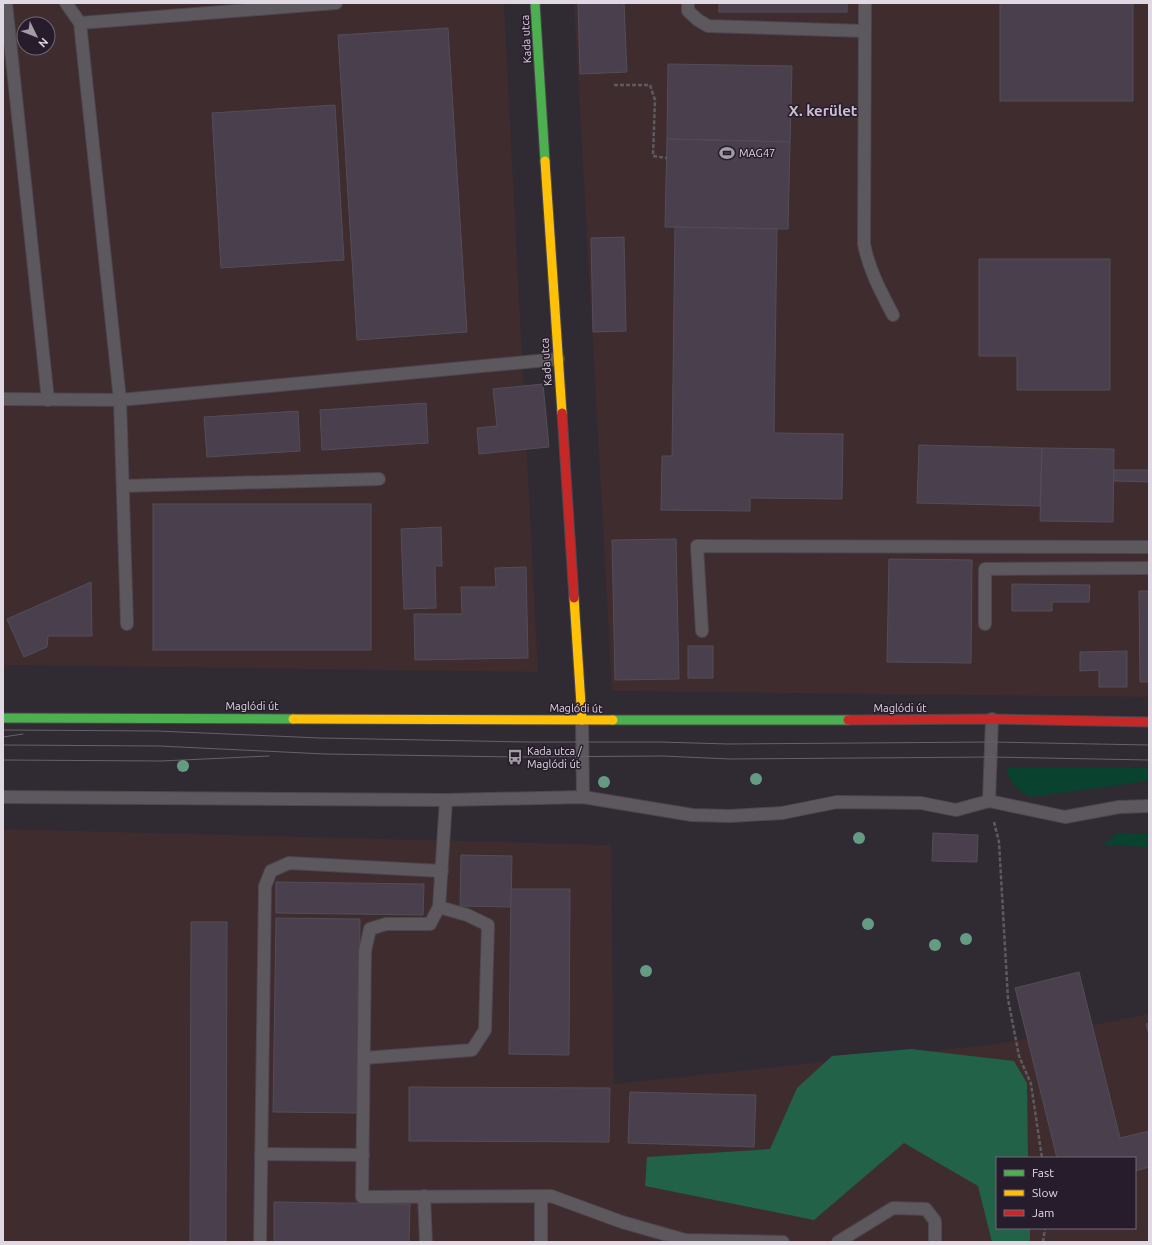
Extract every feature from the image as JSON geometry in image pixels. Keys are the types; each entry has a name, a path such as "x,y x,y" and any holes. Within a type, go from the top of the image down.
{"street":[{"name":"Kada utca","path":"535,3 582,720"},
{"name":"Maglódi út","path":"3,718 745,721 992,719 1149,722"}],"lane":[{"path":"6,3 48,400"},
{"path":"66,3 80,23 120,400 124,486 127,624"},
{"path":"80,23 336,3"},
{"path":"688,3 688,11 708,26 864,31"},
{"path":"865,3 864,244 867,260 893,315"},
{"path":"3,399 120,400 558,359"},
{"path":"124,486 379,479"},
{"path":"702,631 697,546 1149,547"},
{"path":"985,624 985,569 1149,568"},
{"path":"989,801 992,719"},
{"path":"582,720 583,797"},
{"path":"3,797 446,800 583,797 692,815 730,816 782,813 837,802 921,803 956,810 989,801 1065,817 1119,807 1149,806"},
{"path":"446,800 439,907 430,924 386,924 370,929 365,951 362,1197 551,1196 622,1222 685,1241 783,1242"},
{"path":"260,1242 264,886 271,871 289,863 442,871"},
{"path":"364,1058 472,1050 485,1030 488,925 467,915 439,907"},
{"path":"262,1154 363,1156"},
{"path":"424,1196 426,1242"},
{"path":"540,1242 541,1196"},
{"path":"838,1242 892,1208 926,1209 935,1221 935,1242"}],"path":[{"path":"614,85 650,85 654,100 653,156 666,158"},
{"path":"989,801 999,842 1008,999 1019,1056 1031,1084 1042,1157"},
{"path":"1043,1242 1045,1229"}],"shaded area":[{"path":"3,3 504,3 538,672 3,665"},
{"path":"574,3 1149,3 1149,697 612,691"},
{"path":"3,829 611,845 614,1084 997,1044 1149,1014 1149,1242 3,1242"}],"green space":[{"path":"1006,767 1149,768 1149,781 1030,797 1014,785 1009,778"},
{"path":"1118,833 1149,834 1149,847 1103,845"},
{"path":"911,1049 1014,1061 1027,1083 1028,1157 996,1157 996,1229 1030,1229 1030,1242 992,1242 978,1186 904,1143 814,1220 645,1186 647,1157 770,1149 797,1088 832,1056"}],"building":[{"path":"578,3 624,3 627,72 580,74"},
{"path":"719,3 847,3 847,12 719,12"},
{"path":"1000,3 1133,3 1133,101 1000,101"},
{"path":"448,28 467,332 357,340 338,35"},
{"path":"668,64 792,66 790,142 667,139"},
{"path":"335,105 344,260 221,268 212,113"},
{"path":"667,139 790,142 788,229 665,227"},
{"path":"675,227 777,229 774,433 843,434 842,499 750,498 750,511 661,510 662,456 672,456"},
{"path":"624,237 626,331 593,332 591,238"},
{"path":"979,259 1110,259 1110,390 1017,390 1017,356 979,356"},
{"path":"543,384 549,447 479,454 477,428 497,426 493,389"},
{"path":"426,403 428,443 322,450 320,410"},
{"path":"298,411 300,451 207,457 204,417"},
{"path":"919,445 1042,448 1040,506 917,503"},
{"path":"1042,448 1114,449 1113,522 1040,521"},
{"path":"1114,470 1149,470 1149,482 1114,481"},
{"path":"153,504 371,504 371,650 153,650"},
{"path":"441,527 442,566 435,566 436,608 404,609 401,529"},
{"path":"676,539 679,679 615,680 612,540"},
{"path":"889,559 972,560 971,663 887,662"},
{"path":"526,567 528,658 415,660 414,614 462,614 461,587 496,587 495,568"},
{"path":"91,582 92,636 48,636 47,647 24,657 7,619"},
{"path":"1012,584 1090,585 1089,602 1052,602 1052,611 1012,611"},
{"path":"1139,591 1149,591 1149,682 1140,682"},
{"path":"688,646 713,646 713,678 688,678"},
{"path":"1127,651 1127,687 1099,687 1099,670 1080,671 1080,652"},
{"path":"933,833 978,835 977,862 932,861"},
{"path":"461,855 512,856 511,907 460,906"},
{"path":"276,882 424,884 423,915 276,913"},
{"path":"511,889 570,889 569,1055 509,1054"},
{"path":"276,918 360,919 357,1113 273,1112"},
{"path":"191,922 227,922 226,1242 190,1242"},
{"path":"1079,972 1120,1138 1149,1131 1149,1167 1136,1171 1136,1157 1057,1157 1015,988"},
{"path":"1149,1023 1149,1035 1146,1024"},
{"path":"409,1087 610,1088 609,1142 409,1141"},
{"path":"630,1092 756,1095 754,1147 628,1143"},
{"path":"274,1202 410,1204 409,1242 274,1242"}],"tram line":[{"path":"3,730 157,731 320,738 528,742 660,742 728,744 991,742 1149,745"},
{"path":"3,737 23,734"},
{"path":"3,745 159,746 325,754 515,757 663,756 730,759 991,757 1149,760"},
{"path":"3,760 161,761 269,756"}],"traffic: fast":[{"path":"535,3 545,161"},
{"path":"3,718 293,719"},
{"path":"613,720 848,720"}],"traffic: slow":[{"path":"545,161 562,413"},
{"path":"574,598 582,720"},
{"path":"293,719 613,720"}],"traffic: jam":[{"path":"562,413 574,598"},
{"path":"848,720 992,719 1149,722"}],"place":[{"name":"MAG47","path":"727,153"},
{"name":"Kada utca / Maglódi út","path":"515,757"}],"district":[{"name":"X. kerület","path":"823,111"}]}
